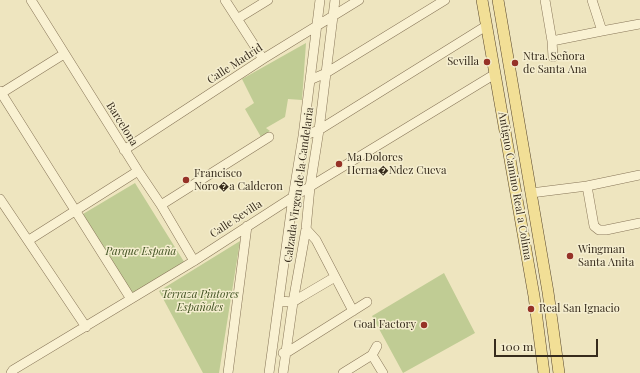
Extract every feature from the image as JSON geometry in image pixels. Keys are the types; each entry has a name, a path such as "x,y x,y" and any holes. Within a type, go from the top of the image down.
{"main road":[{"name":"Antiguo Camino Real a Colima","path":"482,0 534,296 544,373"},
{"name":"Antiguo Camino Real a Colima","path":"498,0 548,292 559,373"}],"street":[{"name":"Barcelona","path":"31,0 124,150 161,205 194,261"},
{"path":"225,0 263,59"},
{"path":"237,19 268,0"},
{"name":"Calzada Virgen de la Candelaria","path":"269,373 293,197 303,136 320,0"},
{"name":"Calzada Virgen de la Candelaria","path":"283,373 293,302 306,229 310,187 319,130 335,0"},
{"name":"Calle Madrid","path":"124,150 263,59 359,0"},
{"path":"310,80 326,73 445,0"},
{"path":"545,0 552,41 553,57"},
{"path":"592,0 602,30"},
{"path":"552,41 602,30 640,24"},
{"path":"303,136 319,130 486,26"},
{"path":"64,54 1,93 132,299"},
{"name":"Calle Sevilla","path":"12,371 194,261 293,197 495,74"},
{"path":"161,205 268,137"},
{"path":"29,240 138,171"},
{"path":"531,193 587,186 640,175"},
{"path":"587,186 594,226 599,230 640,223"},
{"path":"0,199 29,240 86,327"},
{"path":"228,373 247,226"},
{"path":"306,229 316,240 353,311"},
{"path":"279,301 293,302 335,276"},
{"path":"272,351 286,353 367,302"},
{"path":"343,373 372,355 377,346"},
{"path":"372,355 383,373"}],"green space":[{"path":"306,43 302,100 288,99 285,117 266,128 270,131 261,137 245,109 254,103 242,79"},
{"name":"Parque España","path":"135,183 186,265 130,299 83,214"},
{"name":"Terraza Pintores Españoles","path":"240,241 219,373 203,373 159,291"},
{"name":"Goal Factory","path":"444,273 475,333 403,373 372,316"}],"place":[{"name":"Sevilla","path":"487,62"},
{"name":"Ntra. Señora de Santa Ana","path":"515,63"},
{"name":"Ma Dolores Herna�Ndez Cueva","path":"339,164"},
{"name":"Francisco Noro�a Calderon","path":"186,180"},
{"name":"Wingman Santa Anita","path":"570,256"},
{"name":"Real San Ignacio","path":"531,309"},
{"name":"Goal Factory","path":"424,325"}]}
